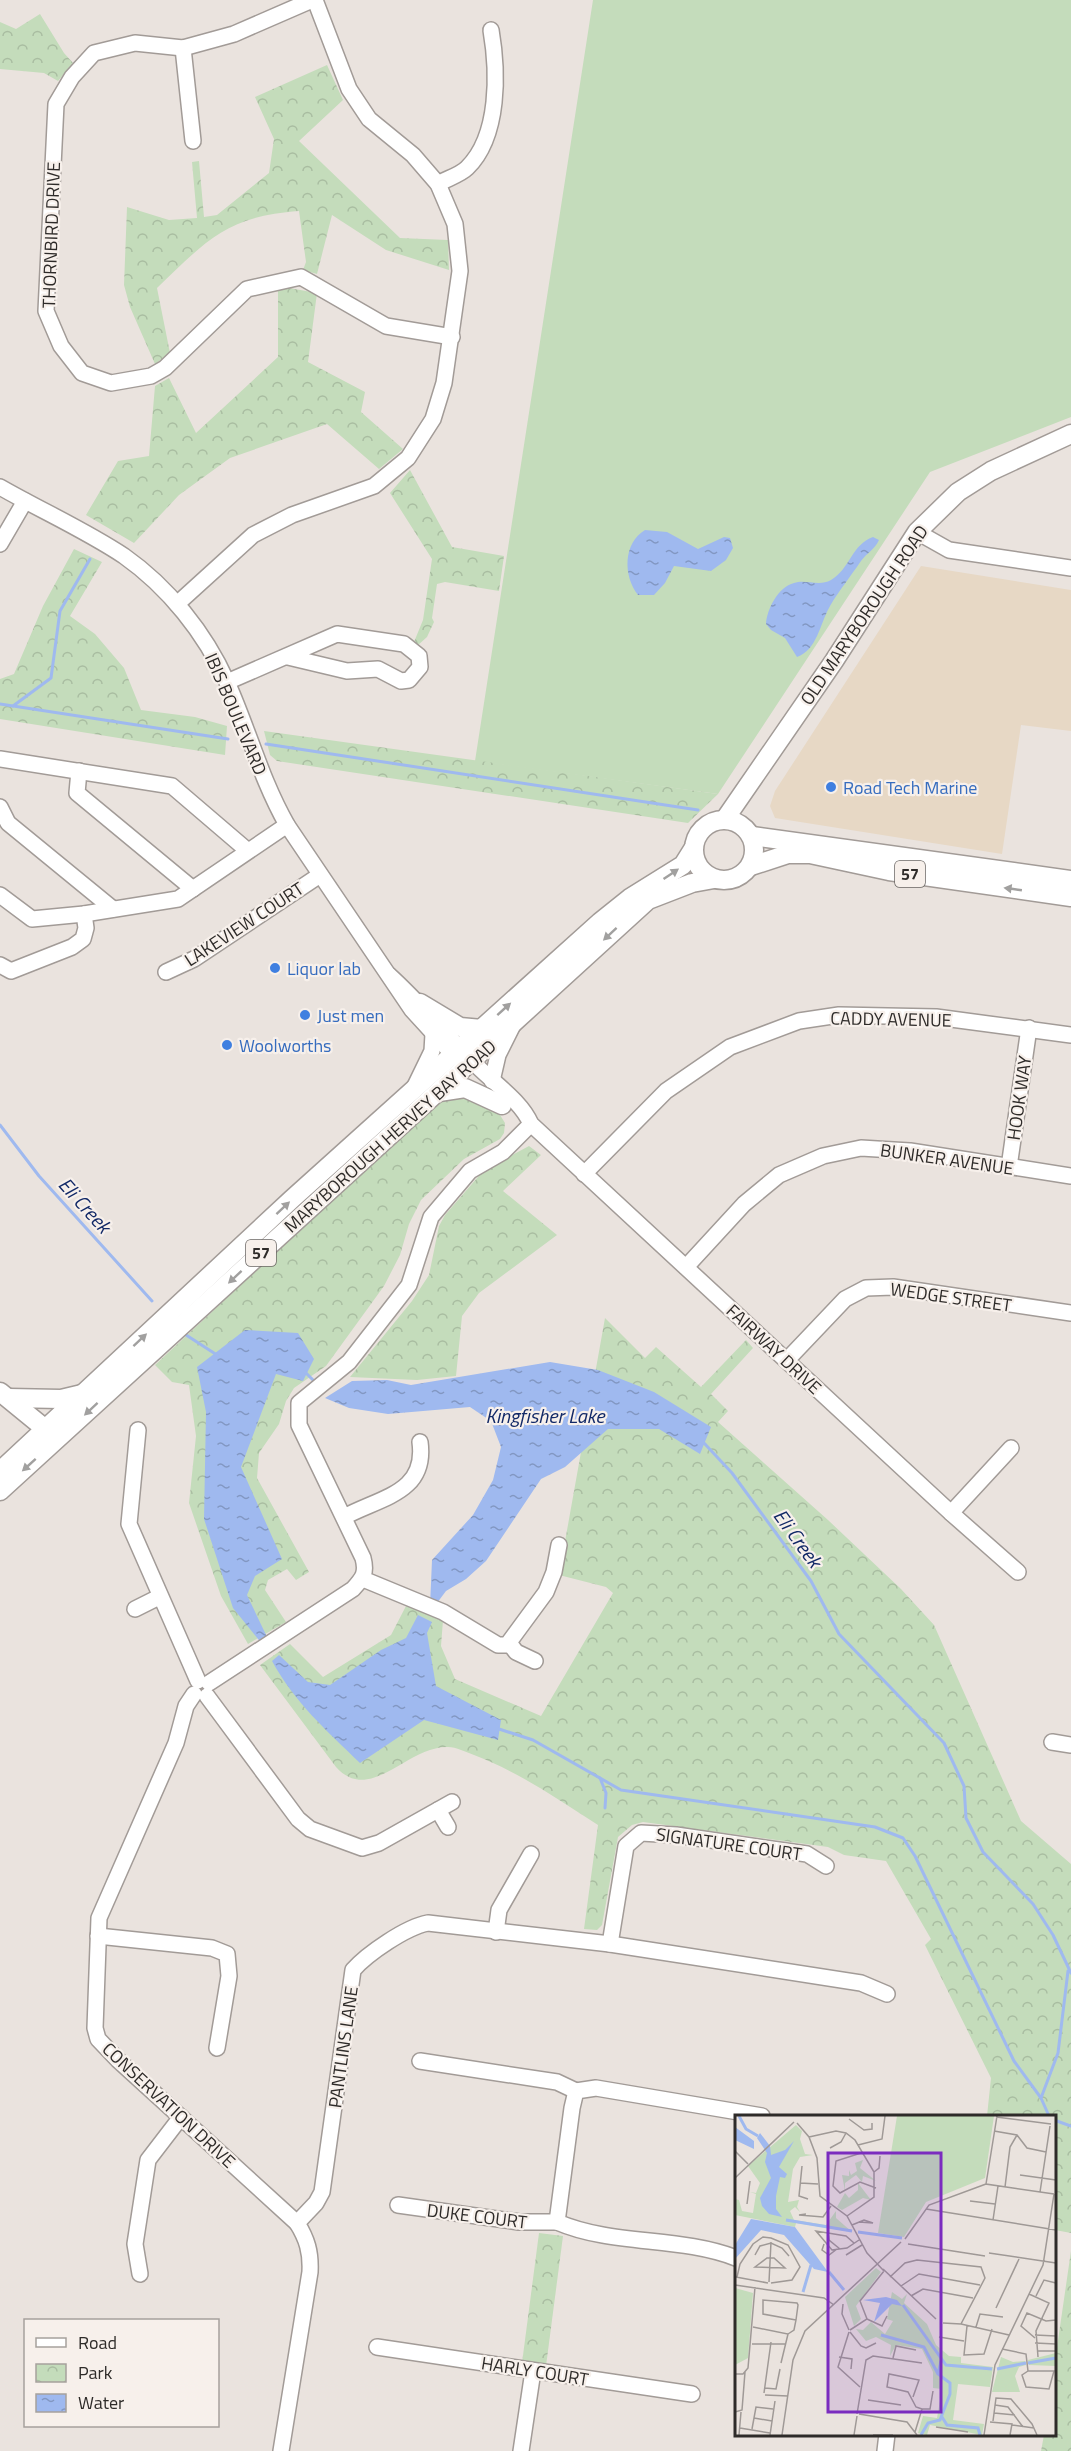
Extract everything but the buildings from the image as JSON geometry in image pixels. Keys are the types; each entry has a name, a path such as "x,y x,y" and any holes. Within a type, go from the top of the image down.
{"main road":[{"name":"OLD MARYBOROUGH ROAD","path":"725,819 834,661 917,532 958,492 991,471 1071,434"},
{"name":"57","path":"693,849 697,835 709,823 725,819 739,823 752,836 1071,880"},
{"path":"751,866 755,850 752,836"},
{"path":"693,849 698,867 714,879"},
{"name":"MARYBOROUGH HERVEY BAY ROAD","path":"0,1471 52,1434 438,1092 482,1029 630,897 683,865 693,849"},
{"name":"57","path":"714,879 728,880 742,875 751,866 788,854 810,854 889,871 1071,897"},
{"name":"MARYBOROUGH HERVEY BAY ROAD","path":"0,1491 52,1434 82,1394 410,1094 513,1025 648,900 692,883 714,879"},
{"path":"420,1003 460,1027 482,1029"},
{"path":"438,1092 465,1088 502,1105"},
{"path":"5,1395 61,1400 82,1394"},
{"path":"5,1395 52,1434"}],"street":[{"name":"THORNBIRD DRIVE","path":"314,0 234,34 183,48 135,43 94,53 72,77 56,104 46,311 61,346 82,372 111,383 151,376 165,368 247,289 301,277 387,326 452,337"},
{"path":"177,604 253,535 292,515 374,486 408,458 434,419 444,383 452,337 460,258 455,224 438,184 412,155 369,119 349,89 314,0"},
{"path":"438,184 466,169 482,145 494,105 496,60 491,30"},
{"path":"183,48 193,141"},
{"name":"IBIS BOULEVARD","path":"0,487 124,556 177,604 206,641 227,682 269,793 287,825 412,1010 433,1034 463,1058"},
{"path":"0,544 25,501"},
{"path":"917,532 949,550 1071,568"},
{"path":"227,682 337,634 404,644 419,656 420,667 409,680 401,681 378,669 347,671 288,657"},
{"path":"0,759 172,786 248,851"},
{"path":"78,771 76,793 193,889"},
{"path":"0,807 8,823 113,909"},
{"path":"0,895 32,919 84,914 178,898 287,825"},
{"name":"LAKEVIEW COURT","path":"166,972 194,959 320,875"},
{"path":"0,965 11,971 72,947 83,939 86,928 84,914"},
{"name":"IBIS BOULEVARD","path":"389,975 420,1003 463,1058"},
{"name":"CADDY AVENUE","path":"584,1174 666,1091 730,1047 799,1022 839,1015 936,1017 1071,1035"},
{"path":"492,1081 498,1055 513,1025"},
{"name":"HOOK WAY","path":"1009,1167 1029,1028"},
{"path":"410,1094 432,1051 433,1034"},
{"name":"FAIRWAY DRIVE","path":"463,1058 526,1113 531,1124 584,1174 951,1513 1018,1572"},
{"name":"FAIRWAY DRIVE","path":"463,1058 502,1105 518,1119 531,1124"},
{"path":"202,1689 353,1589 363,1579 365,1567 363,1558 299,1425 299,1403 349,1362 409,1285 431,1217 470,1171 503,1152 531,1124"},
{"name":"BUNKER AVENUE","path":"686,1267 744,1204 779,1176 823,1156 861,1148 910,1151 1071,1176"},
{"name":"WEDGE STREET","path":"787,1360 844,1299 866,1288 894,1287 1071,1313"},
{"path":"138,1430 129,1524 159,1597 202,1689 298,1819 310,1829 362,1848 379,1843 452,1802"},
{"path":"344,1517 408,1484 420,1469 420,1442"},
{"path":"951,1513 1011,1448"},
{"path":"510,1644 546,1592 554,1572 559,1545"},
{"path":"363,1579 443,1612 498,1645 510,1644"},
{"path":"135,1609 159,1597"},
{"path":"510,1644 516,1652 535,1661"},
{"name":"CONSERVATION DRIVE","path":"202,1689 186,1706 171,1756 99,1918 95,2028 98,2039 297,2223"},
{"path":"1052,1742 1071,1745"},
{"path":"438,1810 448,1827"},
{"name":"SIGNATURE COURT","path":"610,1944 626,1846 641,1833 675,1834 807,1854 826,1866"},
{"path":"496,1932 502,1904 531,1854"},
{"name":"PANTLINS LANE","path":"297,2223 316,2204 322,2192 353,1970 360,1962 419,1925 428,1923 610,1944 861,1983 887,1994"},
{"path":"98,1936 212,1948 227,1954 229,1976 217,2048"},
{"path":"420,2061 557,2082 576,2091 596,2088 756,2115"},
{"path":"557,2222 576,2091"},
{"path":"140,2274 135,2244 148,2160 181,2117"},
{"name":"DUKE COURT","path":"398,2205 519,2222 557,2222 578,2231 685,2246 735,2258"},
{"path":"282,2450 310,2272 310,2255 306,2238 297,2223"},
{"name":"HARLY COURT","path":"377,2347 692,2394"},
{"path":"521,2451 532,2371"},
{"path":"885,2451 887,2436"}],"shaded area":[{"path":"921,566 1071,590 1071,731 1021,725 1002,854 775,818 770,806 775,791"}],"green space":[{"path":"593,0 1071,0 1071,417 930,472 718,794 475,761"},
{"path":"40,14 64,53 73,63 58,81 44,73 0,69 0,22 16,29"},
{"path":"327,65 343,100 299,141 400,238 448,240 449,270 386,250 332,215 317,274 303,270 306,262 299,211 253,219 235,225 204,244 157,288 170,353 155,364 130,307 124,285 127,207 169,220 197,218 192,162 199,161 204,217 217,215 269,173 274,139 255,97"},
{"path":"278,286 317,293 308,362 365,392 361,412 403,449 379,469 327,424 230,458 179,495 134,543 86,515 118,461 149,456 155,386 169,378 196,433 278,357"},
{"path":"410,470 452,547 504,556 499,591 445,582 437,584 432,618 434,622 427,637 417,646 414,642 423,620 432,559 390,493"},
{"path":"74,549 102,562 70,616 95,634 124,668 141,710 195,717 227,726 225,755 0,719 0,679 14,674 43,606"},
{"path":"264,731 718,794 688,823 277,761 270,755"},
{"path":"454,1094 495,1107 505,1123 504,1133 500,1139 464,1159 421,1200 409,1224 400,1255 384,1286 326,1366 294,1388 286,1401 279,1424 259,1453 257,1478 309,1572 296,1580 287,1569 268,1580 265,1590 286,1622 248,1644 221,1596 189,1503 196,1436 189,1385 172,1382 155,1365 437,1102"},
{"path":"529,1146 541,1155 503,1191 557,1235 479,1293 462,1316 456,1376 417,1380 350,1377 412,1301 429,1275 439,1226 445,1215 484,1170"},
{"path":"605,1318 645,1358 656,1347 701,1387 746,1340 753,1348 711,1394 728,1411 718,1422 828,1520 901,1589 934,1625 1021,1821 1071,1864 1071,2233 1056,2230 1056,2115 987,2115 991,2078 925,1945 931,1939 886,1861 844,1855 828,1847 643,1822 632,1825 618,1837 602,1925 597,1930 584,1929 598,1825 523,1778 491,1762 454,1748 433,1749 376,1777 362,1780 349,1777 336,1767 260,1665 290,1644 323,1677 391,1635 406,1606 443,1620 441,1646 455,1679 541,1716 613,1593 606,1587 559,1575"},
{"path":"539,2233 563,2236 546,2366 522,2363"},
{"path":"1071,2251 1071,2451 1041,2451 1044,2436 1056,2436 1056,2354"}],"water":[{"path":"645,530 667,532 698,549 724,537 730,538 733,548 726,560 711,571 674,566 665,583 654,595 638,595 630,579 628,560 633,543"},
{"path":"873,537 879,540 861,561 832,603 814,643 804,654 797,657 785,638 771,630 766,624 774,599 788,585 794,583 822,583 831,580 843,570 860,545"},
{"path":"245,1330 298,1333 314,1359 303,1381 276,1374 241,1467 282,1559 255,1576 247,1595 268,1639 262,1644 233,1608 204,1519 206,1412 197,1367"},
{"name":"Kingfisher Lake","path":"550,1362 598,1370 654,1392 711,1427 700,1454 659,1429 608,1429 565,1467 541,1479 486,1561 466,1579 446,1591 434,1607 430,1606 432,1560 473,1515 493,1480 501,1447 491,1421 470,1407 388,1414 349,1408 325,1398 352,1381 387,1380 411,1385"},
{"path":"418,1615 432,1622 427,1633 436,1686 501,1720 498,1740 424,1720 360,1763 301,1703 272,1661 279,1655 308,1682 330,1685 381,1650 406,1638"}],"waterway":[{"path":"13,706 51,678 60,611 90,559"},
{"path":"0,704 228,739"},
{"path":"266,744 698,810"},
{"name":"Eli Creek","path":"0,1125 39,1176 152,1301"},
{"name":"Eli Creek","path":"183,1333 217,1355"},
{"name":"Eli Creek","path":"305,1372 314,1381"},
{"name":"Eli Creek","path":"704,1443 732,1473 811,1581 839,1634 944,1743 964,1786 966,1818 983,1852 1033,1904 1053,1935 1071,1973"},
{"path":"499,1729 533,1740 621,1790 875,1827 903,1838 915,1856 1014,2061 1041,2098"},
{"path":"600,1778 606,1793 605,1808"},
{"path":"1049,2115 1041,2098 1058,2053 1068,1971"},
{"path":"1056,2121 1071,2126"}],"place":[{"name":"Road Tech Marine","path":"831,787"},
{"name":"Liquor lab","path":"275,968"},
{"name":"Just men","path":"305,1015"},
{"name":"Woolworths","path":"227,1045"}]}
